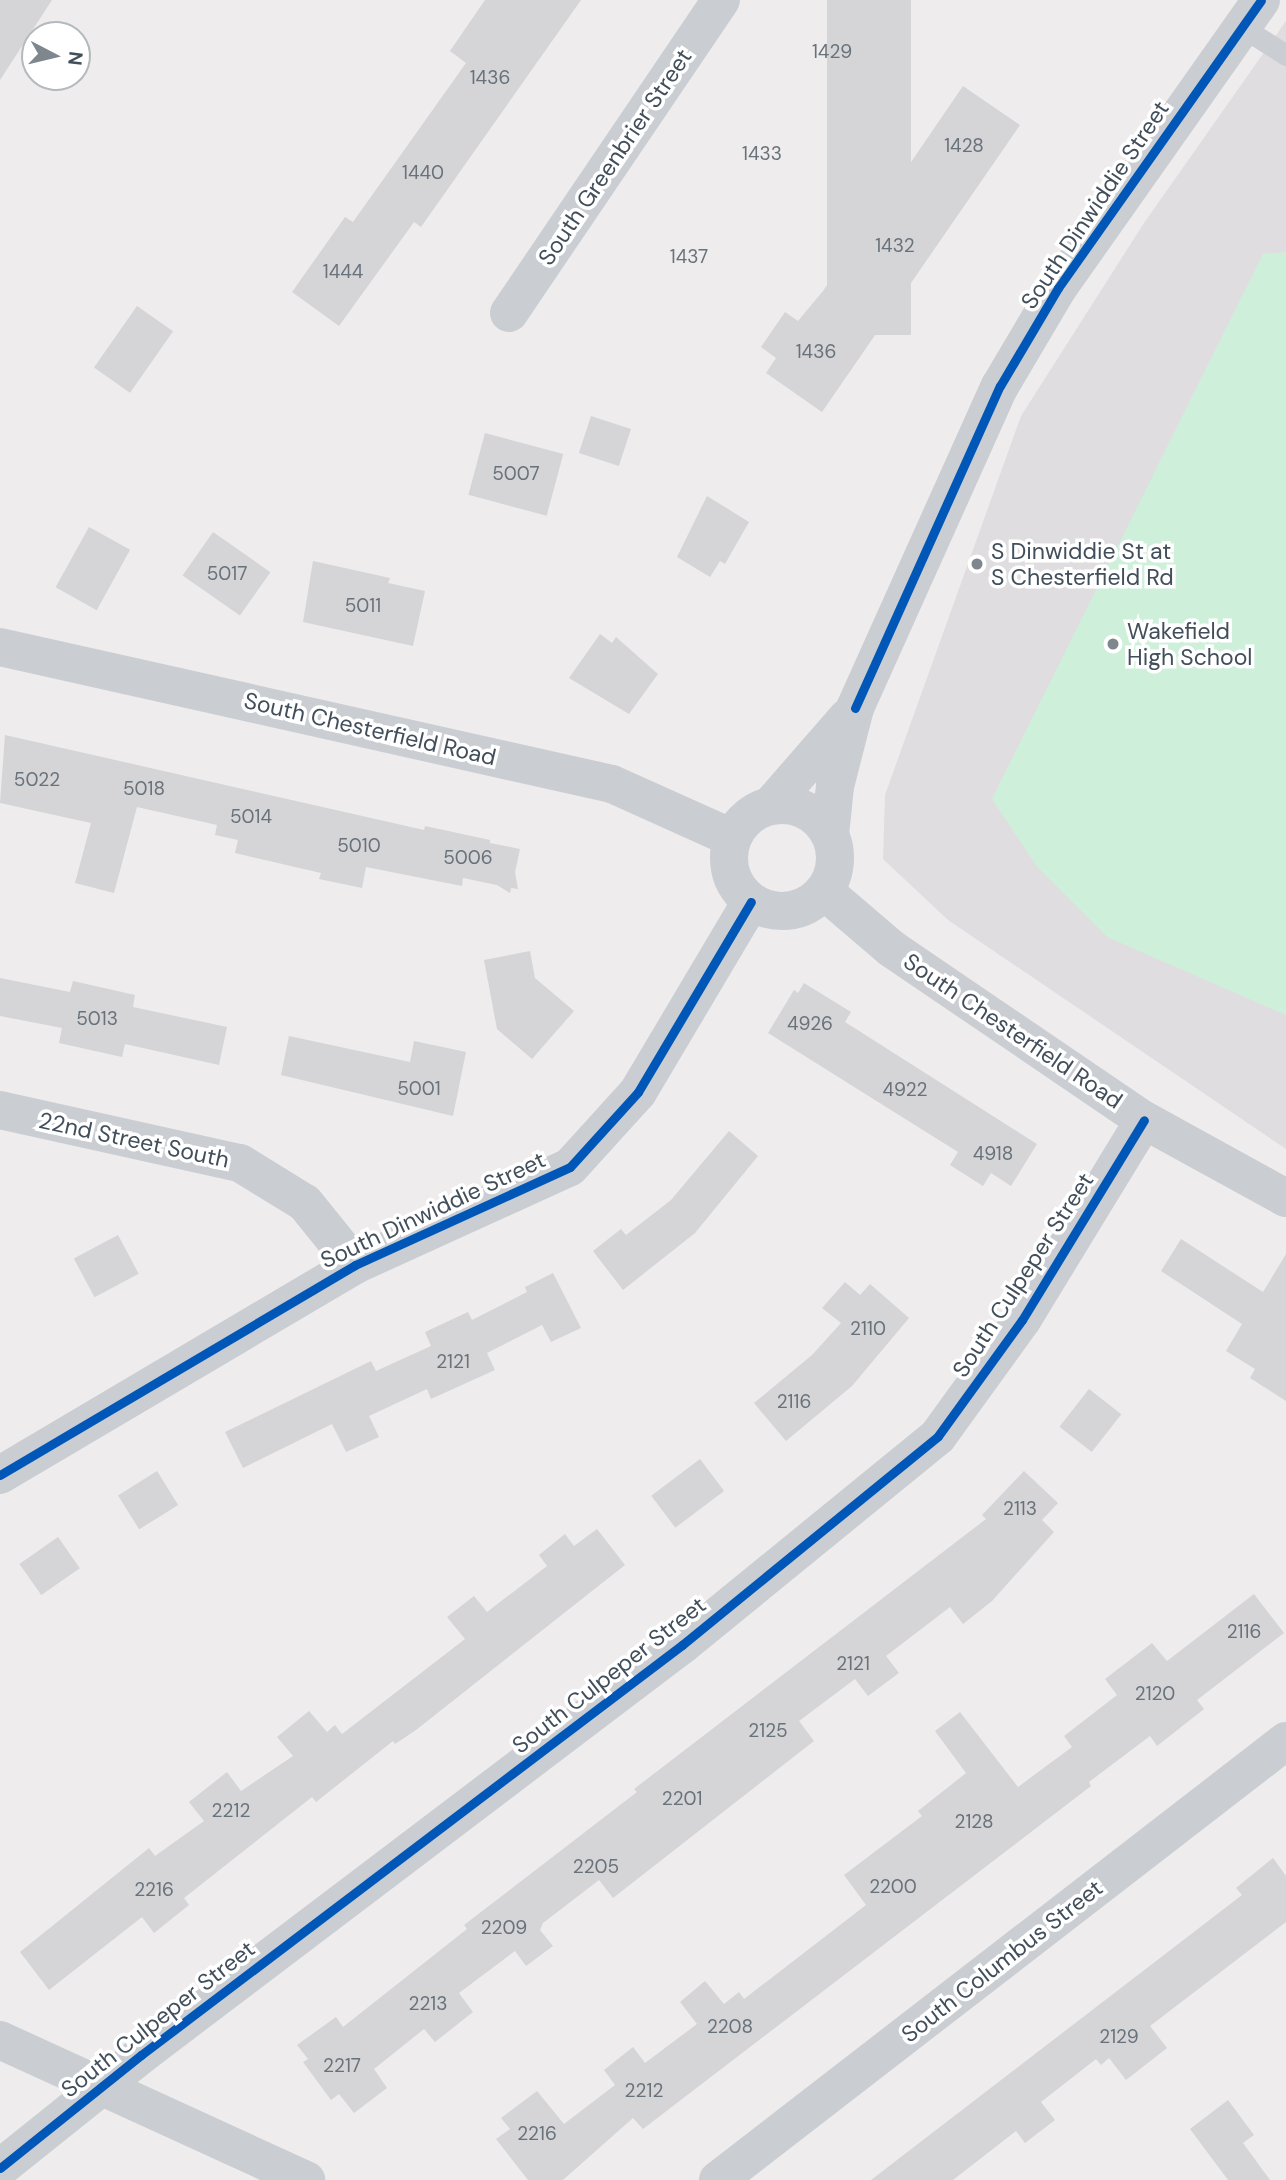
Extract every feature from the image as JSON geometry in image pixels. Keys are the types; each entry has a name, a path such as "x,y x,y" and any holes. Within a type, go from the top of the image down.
{"street":[{"name":"South Greenbrier Street","path":"509,313 721,0"},
{"name":"South Dinwiddie Street","path":"830,835 835,786 855,708 1000,386 1058,288 1252,13"},
{"name":"South Chesterfield Road","path":"0,647 612,784 732,838"},
{"name":"South Dinwiddie Street","path":"771,805 855,708"},
{"path":"771,805 806,810 830,835 834,869 824,891 801,908 783,912 751,902 730,873 732,838 754,812 771,805"},
{"name":"South Chesterfield Road","path":"824,891 892,949 1144,1120 1286,1198"},
{"name":"South Dinwiddie Street","path":"0,1475 355,1265 570,1167 638,1092 751,902"},
{"name":"22nd Street South","path":"0,1110 240,1163 305,1203 355,1265"},
{"name":"South Culpeper Street","path":"0,2168 100,2087 682,1645 938,1436 1022,1320 1144,1120"},
{"name":"South Columbus Street","path":"718,2180 1286,1741"},
{"path":"0,2040 306,2180"}],"lane":[{"path":"1252,13 1286,55"}],"shaded area":[{"name":"Wakefield High School","path":"1286,21 1286,1149 948,920 883,859 885,795 1021,416 1144,223"}],"green space":[{"path":"1286,252 1286,1015 1107,937 1038,868 992,799 1263,254"}],"building":[{"path":"0,0 52,0 38,21 21,21 21,48 0,80"},
{"path":"485,0 581,0 421,227 414,222 339,326 292,292 345,217 353,222 466,63 450,51"},
{"path":"827,0 911,0 911,335 827,335"},
{"path":"963,86 1020,125 822,412 766,373 776,358 761,347 785,312 798,321 823,291"},
{"path":"137,306 173,331 130,393 94,367"},
{"path":"591,416 631,429 619,466 579,453"},
{"path":"485,433 563,454 547,516 468,495"},
{"path":"707,496 749,522 725,564 720,561 710,577 677,557"},
{"path":"89,527 130,550 97,610 56,587"},
{"path":"213,532 270,572 240,616 183,575"},
{"path":"313,561 390,578 388,583 425,591 413,646 303,622"},
{"path":"600,634 612,643 616,637 658,674 629,714 569,678"},
{"path":"5,735 424,830 425,826 490,840 490,843 520,849 515,872 518,889 511,888 510,893 497,885 463,878 462,886 366,867 362,888 319,879 321,873 235,853 238,840 215,835 217,825 137,807 114,893 75,883 91,823 0,803"},
{"path":"530,951 535,978 574,1011 532,1059 497,1029 484,960"},
{"path":"0,978 70,992 73,981 135,995 133,1007 227,1027 219,1065 125,1044 122,1057 59,1043 62,1028 0,1016"},
{"path":"804,983 851,1012 845,1022 1037,1144 1011,1186 991,1173 983,1186 950,1165 958,1152 768,1033 794,990 798,993"},
{"path":"289,1036 410,1062 414,1041 466,1052 453,1116 281,1075"},
{"path":"729,1131 758,1156 695,1233 623,1290 593,1251 621,1229 626,1235 671,1200"},
{"path":"118,1235 139,1274 95,1297 74,1258"},
{"path":"1181,1239 1263,1292 1286,1254 1286,1401 1250,1378 1255,1369 1226,1351 1242,1324 1161,1271"},
{"path":"553,1273 581,1328 551,1342 542,1325 487,1353 495,1370 431,1399 427,1389 369,1416 379,1437 346,1452 332,1424 243,1468 225,1432 371,1361 376,1371 431,1346 425,1332 468,1312 472,1320 527,1292 525,1287"},
{"path":"845,1282 860,1295 870,1284 909,1318 852,1386 786,1441 754,1403 812,1355 841,1323 822,1308"},
{"path":"1089,1389 1121,1414 1092,1452 1059,1427"},
{"path":"700,1459 724,1491 675,1528 651,1496"},
{"path":"157,1471 178,1505 139,1529 118,1495"},
{"path":"1024,1471 1058,1503 1042,1520 1054,1532 992,1601 963,1624 950,1607 886,1656 899,1673 868,1696 855,1679 799,1721 814,1741 613,1898 599,1880 543,1923 540,1930 553,1946 526,1966 515,1951 459,1993 473,2012 435,2042 424,2029 374,2069 387,2088 354,2113 339,2094 331,2100 303,2062 308,2059 297,2045 336,2017 343,2027 467,1929 464,1925 637,1792 634,1789 986,1519 982,1515"},
{"path":"597,1529 625,1565 416,1730 395,1744 393,1741 316,1802 312,1797 184,1898 189,1905 154,1933 142,1917 49,1990 20,1952 149,1848 155,1856 204,1821 189,1802 227,1772 241,1791 293,1756 277,1737 309,1711 327,1732 335,1725 342,1734 465,1639 447,1617 474,1596 487,1612 547,1566 539,1555 565,1534 574,1546"},
{"path":"58,1537 80,1568 41,1595 19,1564"},
{"path":"1254,1594 1284,1633 1197,1700 1204,1709 1157,1746 1150,1736 1089,1782 1091,1786 643,2129 633,2118 563,2180 528,2180 496,2139 510,2129 501,2118 537,2091 564,2124 615,2085 604,2070 633,2047 645,2063 697,2024 680,2002 705,1981 724,2004 739,1992 744,1999 866,1905 844,1875 922,1816 918,1811 966,1773 935,1731 960,1712 1018,1787 1072,1747 1064,1736 1117,1695 1105,1679 1152,1643 1167,1661"},
{"path":"1273,1858 1286,1876 1286,1922 1150,2026 1167,2048 1126,2080 1109,2058 1101,2065 1096,2059 1041,2102 1055,2120 1025,2143 1016,2131 953,2180 871,2180 1242,1895 1236,1888"},
{"path":"1228,2100 1254,2135 1243,2143 1270,2180 1228,2180 1190,2129"}],"cycle path":[{"path":"855,708 1000,386 1058,288 1261,0"},
{"path":"0,1475 355,1265 570,1167 638,1092 751,902"},
{"path":"0,2168 141,2055 682,1645 938,1436 1022,1320 1144,1120"}],"place":[{"name":"S Dinwiddie St at S Chesterfield Rd","path":"977,564"},
{"name":"Wakefield High School","path":"1113,644"}]}
